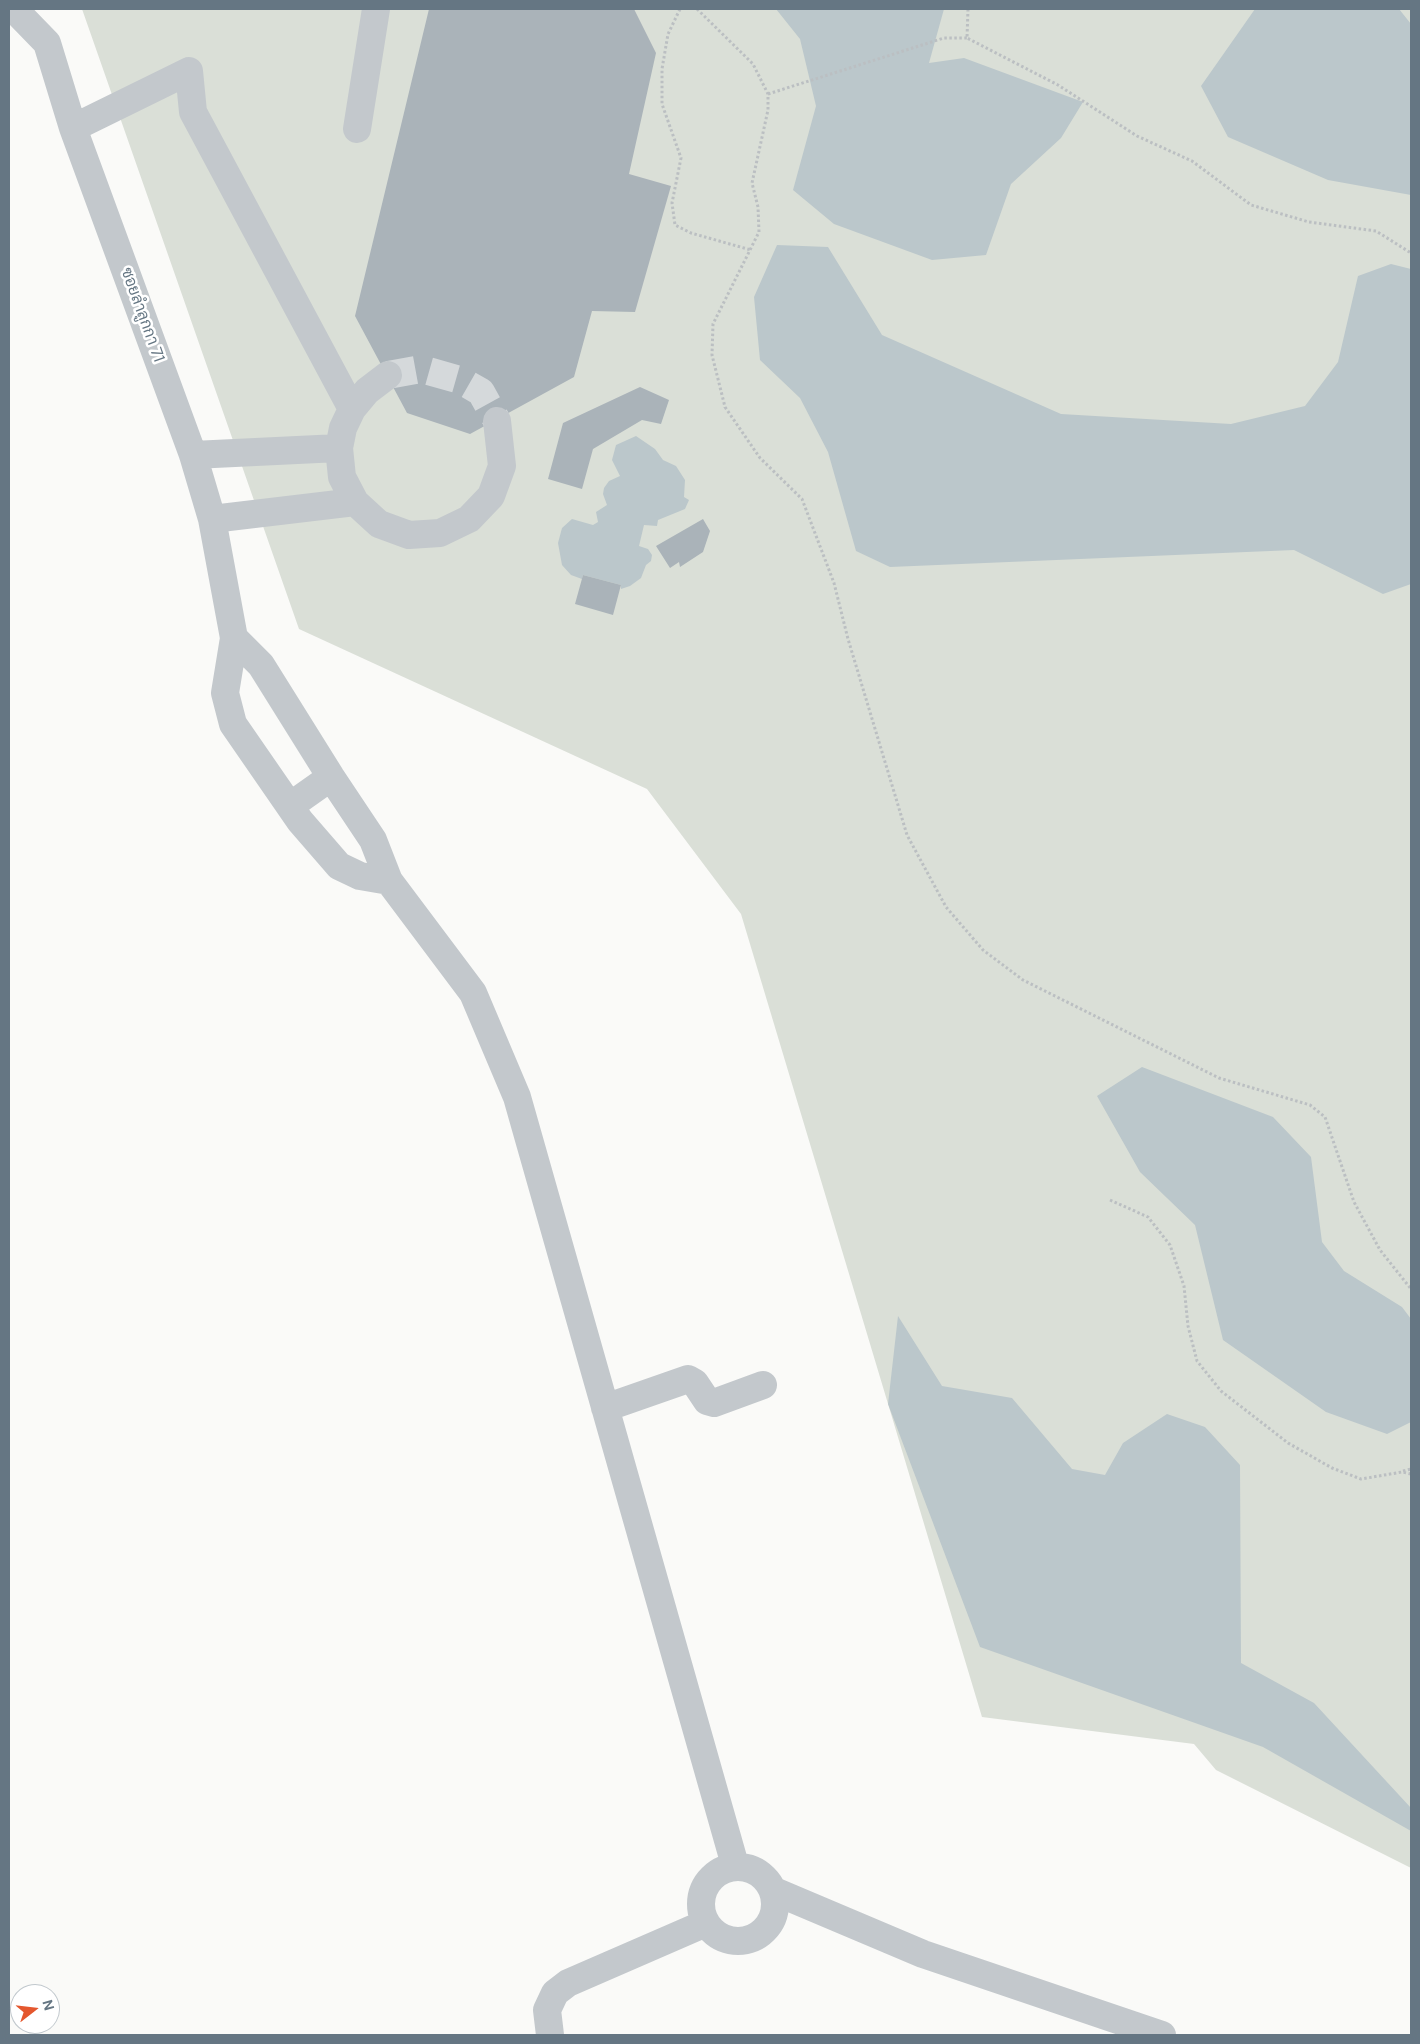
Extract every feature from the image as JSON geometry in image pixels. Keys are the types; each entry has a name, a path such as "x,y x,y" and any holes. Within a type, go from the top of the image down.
{"street":[{"name":"ซอยลำลูกกา 71","path":"14,9 47,43 73,128 193,455 212,519 234,638"},
{"path":"357,129 376,9"},
{"path":"73,128 189,71 193,112 352,409"},
{"path":"388,375 367,391 352,409 343,428 340,448 342,476 355,502 379,524 409,535 440,533 469,520 491,496 502,466 497,421"},
{"path":"193,455 340,448"},
{"path":"212,519 355,502"},
{"path":"234,638 261,665 331,777 374,840 389,881 473,993 517,1097 735,1866"},
{"path":"234,638 225,693 233,724 300,820 339,866 360,876 389,881"},
{"path":"290,806 331,777"},
{"path":"605,1408 688,1379 694,1383 708,1401 714,1403 763,1385"},
{"path":"735,1866 752,1868 766,1877 774,1891 776,1907 771,1922 761,1934 747,1940 731,1941 717,1935 706,1923 700,1905 704,1886 717,1872 735,1866"},
{"path":"774,1891 923,1954 1162,2035"},
{"path":"550,2035 547,2010 554,1993 568,1983 706,1923"}],"path":[{"path":"680,9 668,34 662,68 662,104 681,158 672,203 675,225 691,233 751,250"},
{"path":"698,9 753,64 768,94 768,110 752,183 758,207 759,232 713,324 712,354 725,407 760,458 802,499 834,583 848,639 906,836 946,907 983,950 1023,980 1219,1078 1310,1105 1325,1117 1354,1202 1380,1250 1411,1288"},
{"path":"967,38 968,9"},
{"path":"768,94 944,38 967,38 1058,85 1137,136 1192,161 1251,205 1309,222 1376,231 1411,253"},
{"path":"1110,1200 1148,1217 1170,1245 1184,1286 1188,1326 1197,1361 1221,1391 1288,1443 1332,1468 1361,1479 1411,1469"},
{"path":"1402,1472 1411,1474"}],"shaded area":[{"path":"82,9 1411,9 1411,1868 1216,1770 1194,1744 982,1717 741,914 647,789 299,629"},
{"path":"776,9 944,9 929,63 964,58 1083,102 1061,138 1011,184 986,255 932,260 834,224 793,190 816,106 800,39"},
{"path":"1255,9 1399,9 1411,24 1411,195 1328,180 1228,137 1201,86"},
{"path":"777,245 828,247 882,335 1061,414 1231,424 1305,406 1338,362 1358,276 1391,264 1411,269 1411,584 1383,594 1294,550 890,567 856,551 828,452 800,398 760,360 754,297"},
{"path":"636,436 655,449 663,460 676,466 685,480 684,497 689,500 685,509 658,520 657,526 644,525 639,546 648,549 652,555 651,561 646,565 641,578 630,586 621,589 621,585 583,575 582,579 571,575 562,565 558,543 562,528 572,519 593,525 598,522 596,512 607,505 603,494 604,488 609,481 620,476 612,460 616,445"},
{"path":"1142,1067 1273,1117 1311,1157 1322,1242 1344,1271 1402,1307 1411,1319 1411,1422 1387,1434 1326,1412 1223,1340 1195,1225 1140,1172 1097,1096"},
{"path":"898,1316 942,1386 1012,1398 1072,1469 1105,1475 1123,1443 1167,1414 1205,1427 1240,1465 1241,1663 1314,1703 1411,1808 1411,1831 1263,1747 980,1647 888,1404"}],"building":[{"path":"429,9 634,9 656,53 629,174 671,186 635,312 592,311 574,377 470,434 407,413 355,316"},
{"path":"640,387 669,400 661,424 642,420 593,449 582,489 548,479 563,423"},
{"path":"703,519 710,531 703,552 680,567 679,562 670,568 656,546"},
{"path":"583,575 621,585 613,615 575,604"}],"tunnel":[{"path":"388,375 421,369 460,380 481,392 497,421"}]}
